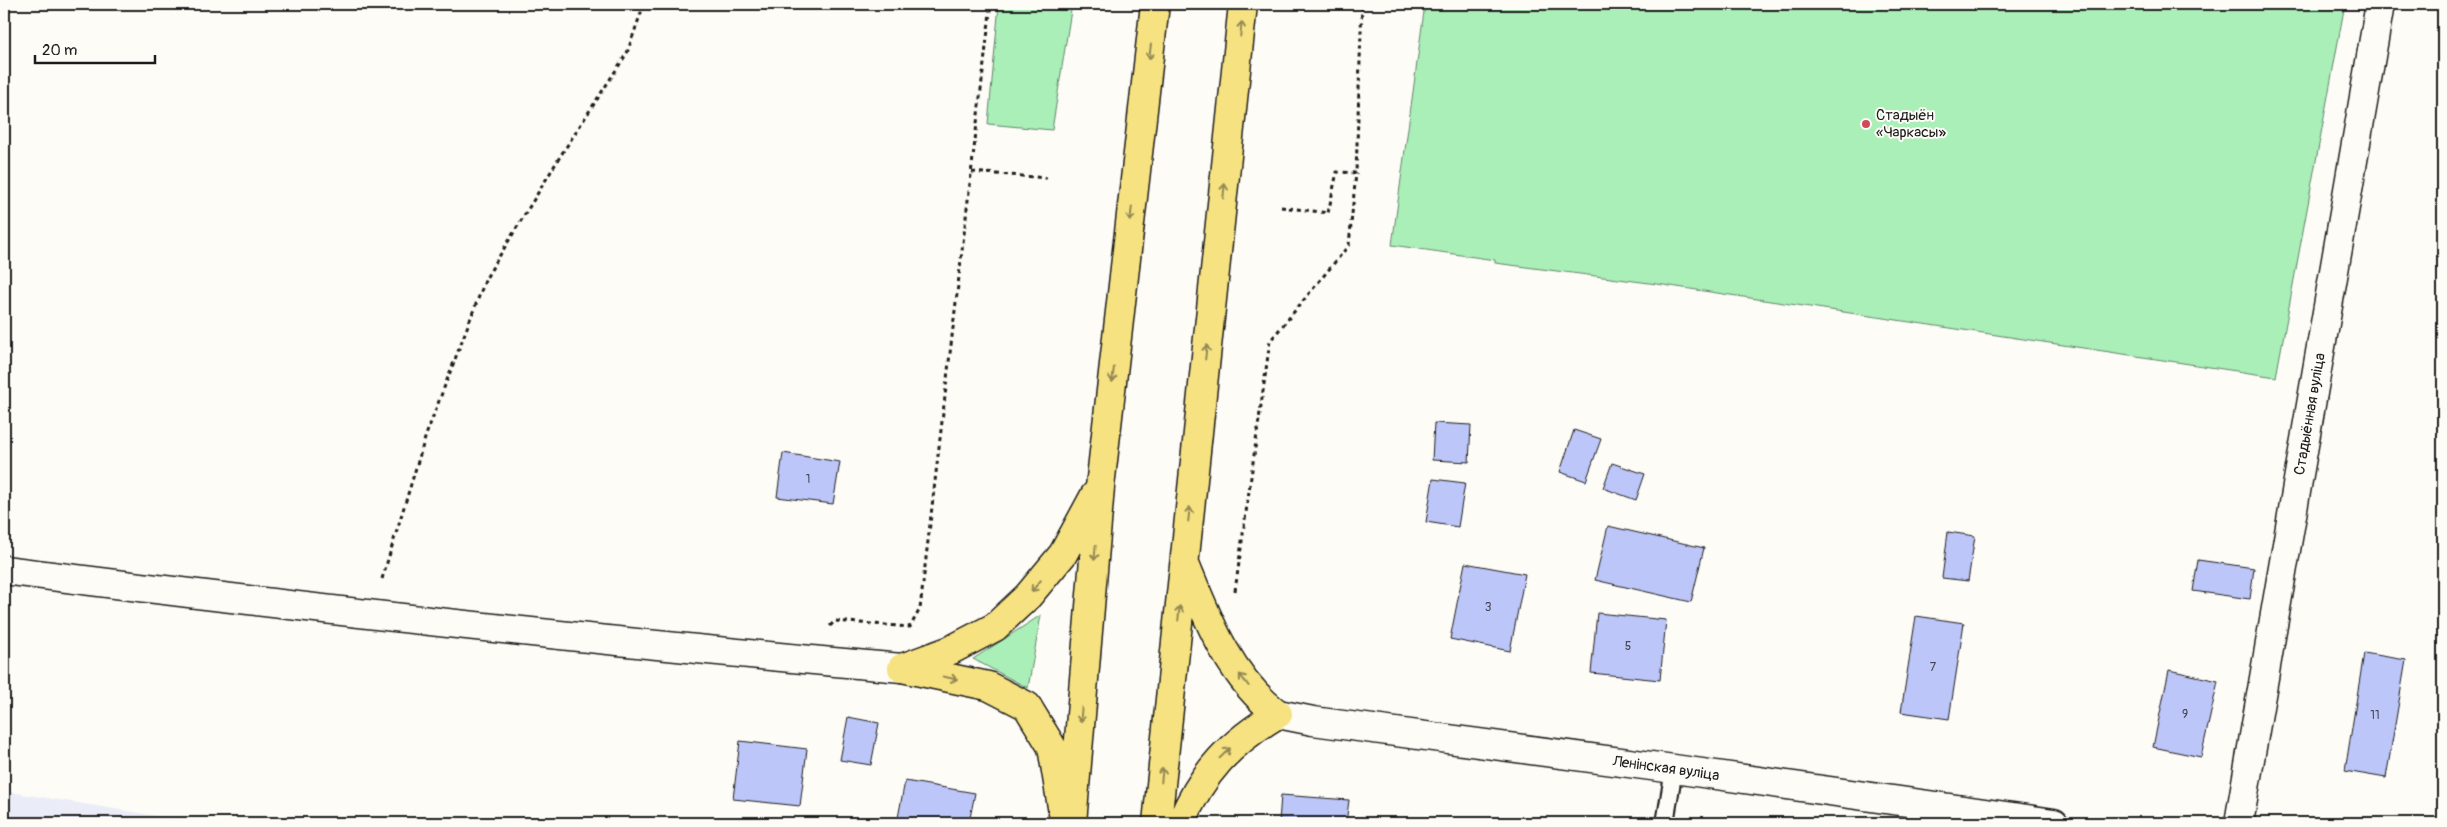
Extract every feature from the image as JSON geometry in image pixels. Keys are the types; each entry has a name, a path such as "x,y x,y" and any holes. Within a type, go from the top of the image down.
{"highway":[{"path":"1072,823 1100,487 1155,4"},
{"path":"1157,823 1243,4"},
{"path":"902,668 951,650 995,627 1028,596 1063,554 1100,487"},
{"path":"1181,823 1188,806 1213,766 1251,730 1278,714 1262,702 1229,660 1211,627 1184,562"},
{"path":"902,668 988,686 1027,706 1052,746 1064,823"}],"street":[{"name":"Стадыённая вуліца","path":"2240,823 2380,4"},
{"path":"4,570 371,614 798,659 902,668"},
{"name":"Ленінская вуліца","path":"1278,714 1313,721 1674,769 2054,823"}],"lane":[{"path":"1665,823 1674,769"}],"path":[{"path":"371,614 426,435 486,278 561,155 627,53 644,4"},
{"path":"798,659 835,621 910,627 920,609 991,4"},
{"path":"1235,593 1270,341 1349,245 1356,173 1362,4"},
{"path":"972,172 1047,178"},
{"path":"1281,206 1328,213 1336,172 1356,173"}],"shaded area":[{"path":"4,791 200,823 4,823"}],"green space":[{"path":"999,4 1072,4 1052,130 988,124"},
{"name":"Стадыён «Чаркасы»","path":"1425,4 2345,4 2276,377 1657,284 1495,263 1495,260 1392,245"},
{"path":"1041,615 1028,688 973,659"}],"building":[{"path":"1434,423 1471,425 1469,462 1432,460"},
{"path":"1574,430 1601,439 1586,481 1560,472"},
{"path":"783,453 840,462 833,504 777,497"},
{"path":"1612,463 1645,474 1636,500 1603,488"},
{"path":"1433,479 1465,483 1458,527 1426,522"},
{"path":"1608,526 1704,548 1691,602 1595,580"},
{"path":"1948,532 1975,536 1968,581 1942,578"},
{"path":"2198,560 2254,568 2250,599 2193,591"},
{"path":"1465,563 1525,574 1510,651 1450,639"},
{"path":"1597,613 1666,620 1660,680 1591,673"},
{"path":"1916,616 1964,623 1949,719 1901,712"},
{"path":"2364,653 2406,660 2386,778 2345,771"},
{"path":"2169,670 2218,681 2201,757 2153,747"},
{"path":"848,717 879,723 871,765 840,760"},
{"path":"740,741 807,749 800,806 733,799"},
{"path":"905,781 975,793 969,823 897,823"},
{"path":"1281,795 1349,800 1346,823 1279,823"}],"place":[{"name":"Стадыён «Чаркасы»","path":"1866,124"}]}
